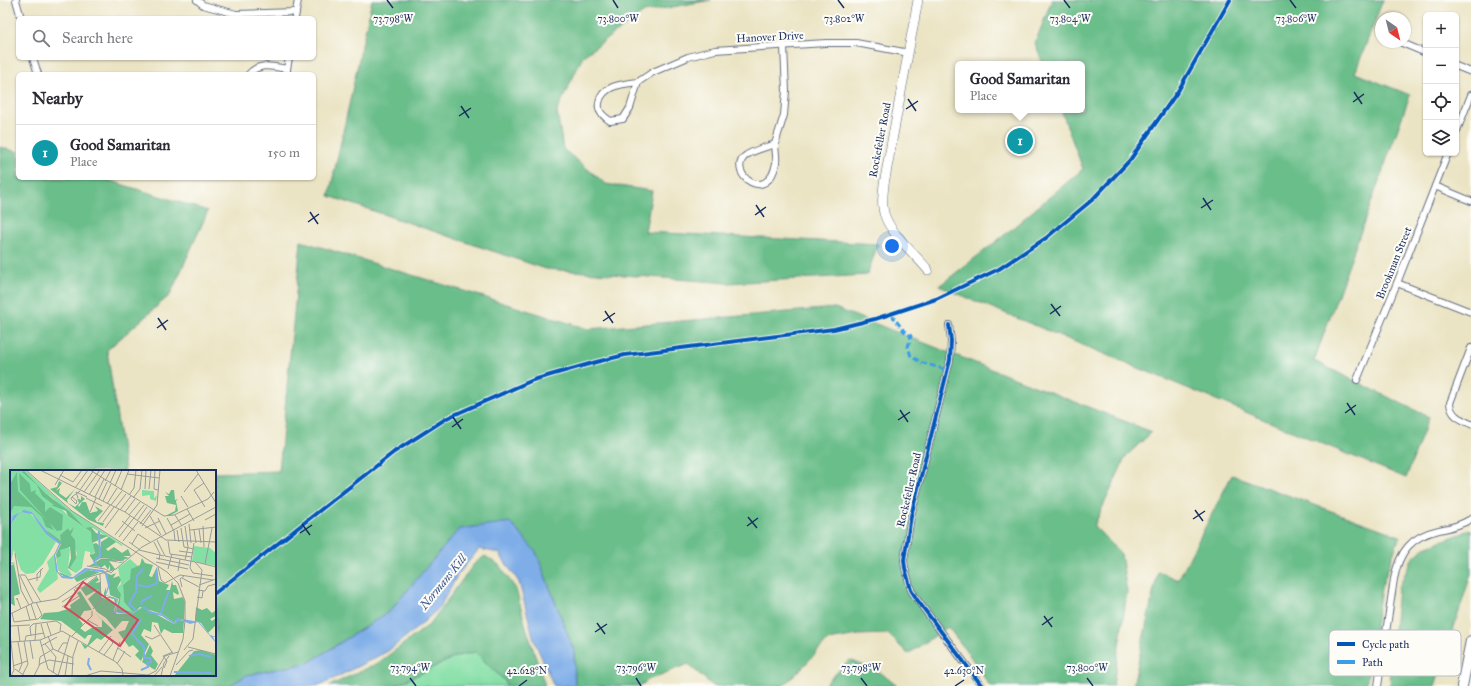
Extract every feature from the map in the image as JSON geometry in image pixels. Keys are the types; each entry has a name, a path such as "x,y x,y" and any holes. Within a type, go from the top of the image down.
{"main road":[{"path":"1462,686 1471,641"}],"street":[{"path":"16,0 20,16"},
{"path":"198,0 203,5 236,14 295,15 298,0"},
{"name":"Rockefeller Road","path":"918,0 884,184 883,202 884,214 892,228 928,270"},
{"name":"Hanover Drive","path":"638,82 630,108 623,119 610,120 603,116 598,106 604,91 622,84 638,82 653,72 688,57 716,50 784,47 826,43 856,43 909,53"},
{"path":"775,144 745,156 742,159 740,165 741,171 748,181 756,185 763,183 769,177 776,162 775,144 784,115 786,91 784,47"},
{"path":"1411,47 1423,52"},
{"path":"34,60 37,72"},
{"path":"251,72 262,66 287,72 288,60"},
{"path":"1459,67 1471,72"},
{"path":"1459,125 1471,95"},
{"name":"Brookman Street","path":"1357,380 1398,283 1447,156"},
{"path":"1435,186 1471,201"},
{"path":"1398,283 1471,312"},
{"name":"Rockefeller Road","path":"949,325 951,341 950,360 911,516 905,568 911,590 918,601 982,686"},
{"path":"1471,348 1450,401 1451,410 1455,416 1471,424"},
{"path":"1386,630 1397,565 1410,544 1421,536 1457,526 1471,519"},
{"path":"1378,686 1379,676"}],"green space":[{"path":"372,0 711,0 644,12 583,56 557,111 563,149 606,184 652,191 645,232 878,244 867,275 728,283 546,269 329,196"},
{"path":"1052,0 1383,0 1378,12 1375,12 1375,21 1355,73 1410,95 1314,361 1429,417 1406,478 939,286 1002,237 1083,169 1062,113 1085,113 1085,61 1042,61 1035,43"},
{"path":"0,147 16,151 16,180 107,180 208,211 170,295 107,350 125,470 10,470 10,676 216,676 216,473 279,471 301,241 588,329 835,308 1152,432 1126,456 1094,526 1121,554 1127,592 1113,686 990,686 968,653 948,627 908,654 888,634 858,635 828,640 783,686 713,686 688,664 648,680 640,686 575,686 574,651 536,552 459,529 389,612 308,663 247,675 229,686 0,686"},
{"path":"1232,475 1400,536 1381,588 1375,630 1329,630 1329,676 1368,676 1366,686 1133,686 1158,571 1178,580"},
{"path":"1471,529 1471,574 1453,630 1394,630 1398,589 1412,559 1425,547"},
{"path":"485,556 499,565 516,589 526,627 545,686 507,686 505,681 475,652 457,656 394,686 329,686 378,663 429,625 474,564"},
{"path":"475,652 505,681 507,686 394,686 457,656"},
{"path":"850,660 881,673 897,686 823,686"},
{"path":"1391,676 1438,676 1435,686 1390,686"}],"water":[{"name":"Normans Kill","path":"510,522 536,552 574,651 575,686 554,686 534,640 519,582 499,553 479,549 458,574 439,608 388,651 317,686 229,686 247,675 308,663 389,612 459,529"}],"marked path":[{"path":"891,314 904,331 911,336 908,347 911,356 920,362 947,370"}],"cycle path":[{"path":"216,592 394,452 447,418 533,380 625,355 834,329 875,319 936,299 999,269 1046,238 1092,200 1130,160 1178,91 1230,0"},
{"path":"949,325 951,341 950,360 911,516 904,560 911,590 982,686"}],"place":[{"name":"Good Samaritan","path":"1020,141"}]}
